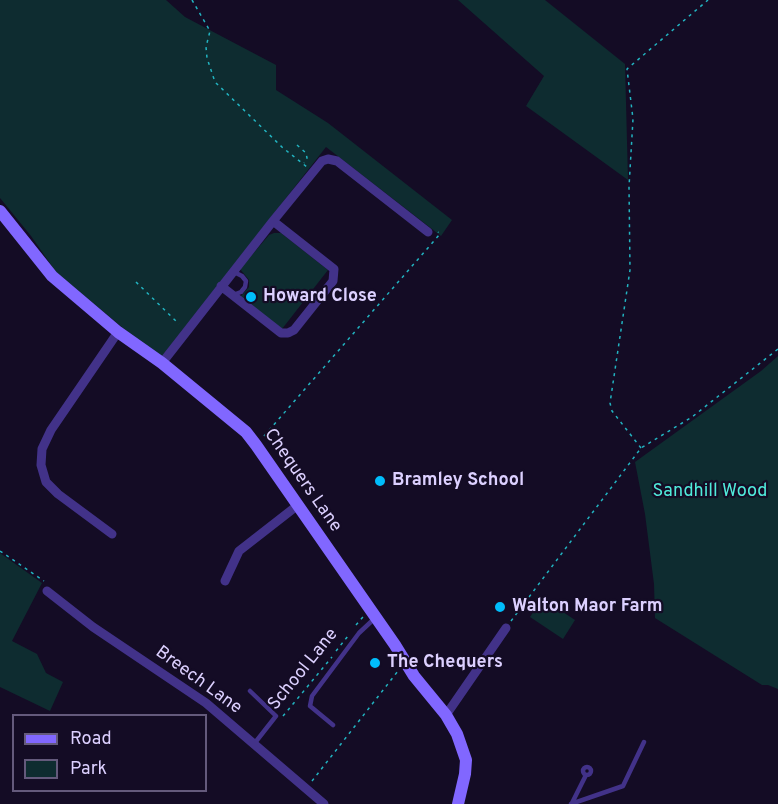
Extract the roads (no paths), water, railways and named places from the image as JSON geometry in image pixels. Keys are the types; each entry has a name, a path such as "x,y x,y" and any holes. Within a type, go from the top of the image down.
{"main road":[{"name":"Chequers Lane","path":"0,212 52,276 118,332 162,363 246,432 373,613 414,676 446,715 460,740 466,760 458,804"}],"street":[{"path":"162,363 322,161 328,159 337,161 428,232"},
{"path":"221,286 281,333 288,333 294,330 333,281 334,269 273,220"},
{"path":"112,534 58,494 46,482 41,465 42,449 51,430 118,332"},
{"path":"225,580 239,551 298,505"},
{"name":"Breech Lane","path":"47,591 93,627 206,703 324,804"},
{"path":"446,715 506,628"}],"lane":[{"path":"233,272 246,280 241,292 233,295"},
{"path":"333,725 310,706 312,696 373,613"},
{"path":"250,691 276,716 254,744"},
{"path":"571,804 623,786 644,742"},
{"path":"571,804 586,775"}],"place":[{"name":"Howard Close","path":"251,297"},
{"name":"Bramley School","path":"380,481"},
{"name":"Walton Maor Farm","path":"500,607"},
{"name":"The Chequers","path":"375,663"}],"park label":[{"name":"Sandhill Wood","path":"710,492"}]}
